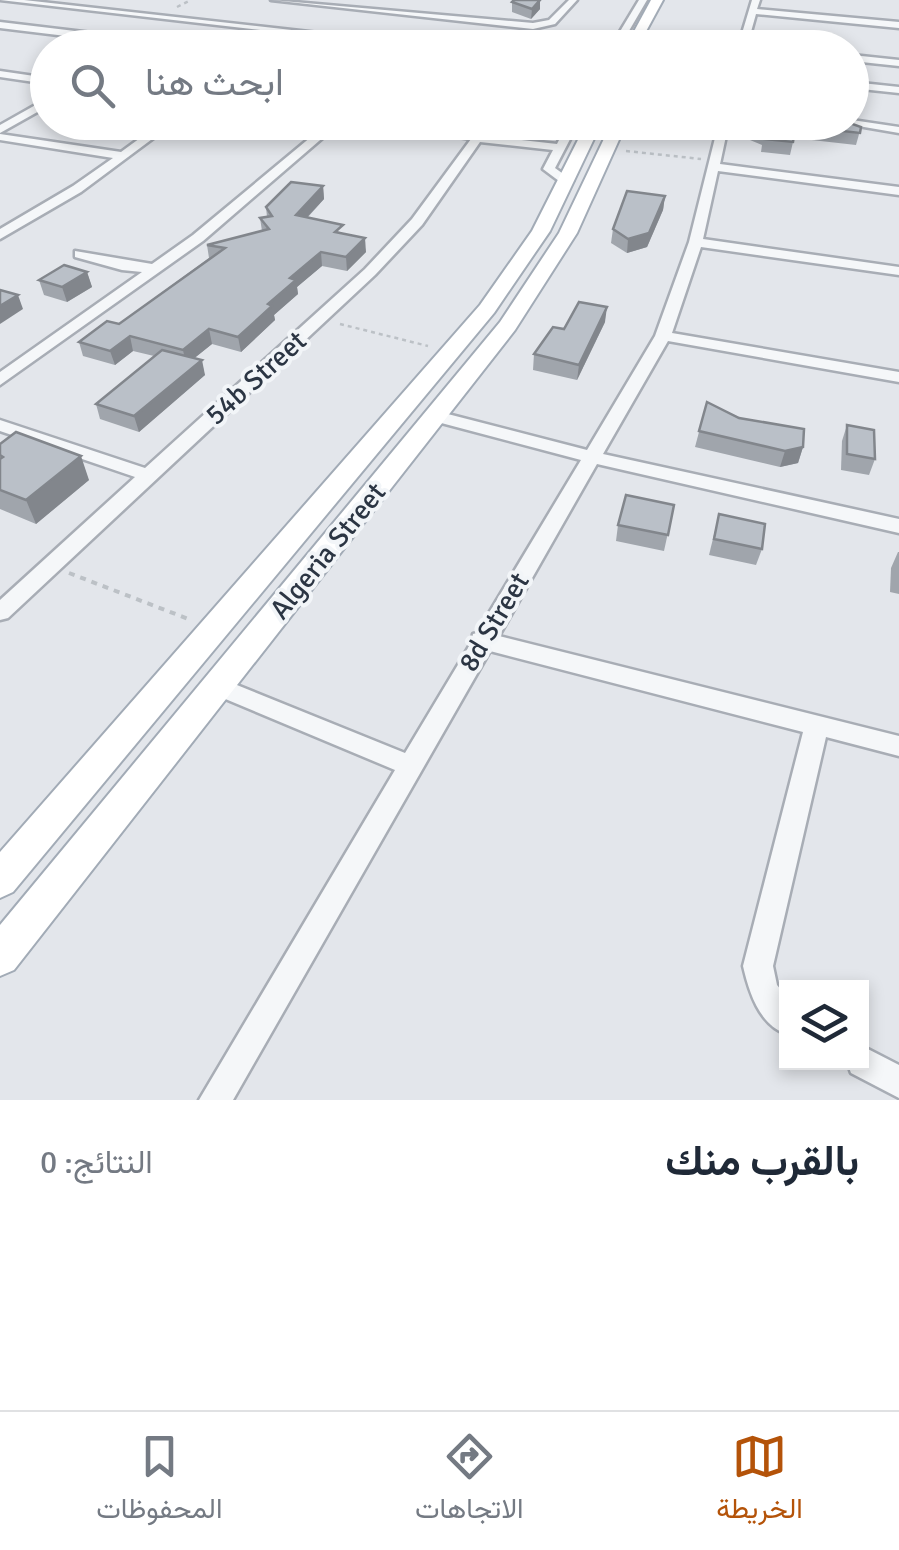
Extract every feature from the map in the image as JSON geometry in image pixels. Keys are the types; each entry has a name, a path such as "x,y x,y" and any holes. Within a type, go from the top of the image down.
{"main road":[{"path":"637,30 657,0"},
{"name":"Algeria Street","path":"0,880 452,352 526,255 586,140"},
{"name":"Algeria Street","path":"0,956 534,289 568,232 612,140"}],"street":[{"path":"1,0 283,30"},
{"path":"275,0 341,3 533,26 554,20 573,0"},
{"path":"633,30 643,0"},
{"path":"747,30 756,0"},
{"path":"752,11 899,24"},
{"path":"429,30 441,17"},
{"path":"0,26 30,30"},
{"path":"869,60 899,63"},
{"path":"0,74 30,78"},
{"path":"869,90 899,93"},
{"path":"0,130 30,112"},
{"path":"869,126 899,130"},
{"path":"0,137 125,156"},
{"path":"0,235 146,140"},
{"path":"0,380 143,279 314,140"},
{"name":"54b Street","path":"0,612 321,319 417,222 477,140"},
{"path":"519,140 561,148"},
{"path":"565,140 550,171 566,182"},
{"name":"8d Street","path":"215,1100 663,336 696,242 720,140"},
{"path":"715,164 899,191"},
{"path":"0,221 18,224"},
{"path":"696,242 899,272"},
{"path":"80,254 122,266 156,269"},
{"path":"122,266 143,279"},
{"path":"663,336 899,377"},
{"path":"436,416 728,491 899,526"},
{"path":"0,425 149,476"},
{"path":"482,640 899,746"},
{"path":"218,687 410,764"},
{"path":"779,1010 764,992 758,966 816,726"},
{"path":"869,1066 899,1082"}],"path":[{"path":"533,26 554,30"},
{"path":"608,149 715,164"},
{"path":"321,319 452,352"},
{"path":"50,566 216,629"}],"building":[{"path":"514,0 540,0 532,9"},
{"path":"291,182 323,186 296,215 343,225 335,232 365,238 346,257 321,252 290,278 296,280 238,337 209,329 183,350 130,336 110,351 79,342 107,321 119,324 225,248 207,245 269,229 260,218 272,216 266,207"},
{"path":"627,191 665,196 649,233 628,239 613,229"},
{"path":"64,265 87,272 62,287 39,280"},
{"path":"0,290 18,295 0,306"},
{"path":"579,302 607,307 579,365 534,354 553,327 564,329"},
{"path":"162,350 202,360 134,416 96,404"},
{"path":"707,402 739,418 804,429 803,447 785,451 699,431"},
{"path":"847,425 874,430 875,459 847,454"},
{"path":"16,432 81,456 26,500 0,490 0,444"},
{"path":"626,495 674,505 668,535 618,525"},
{"path":"719,514 765,524 762,549 714,539"}]}
